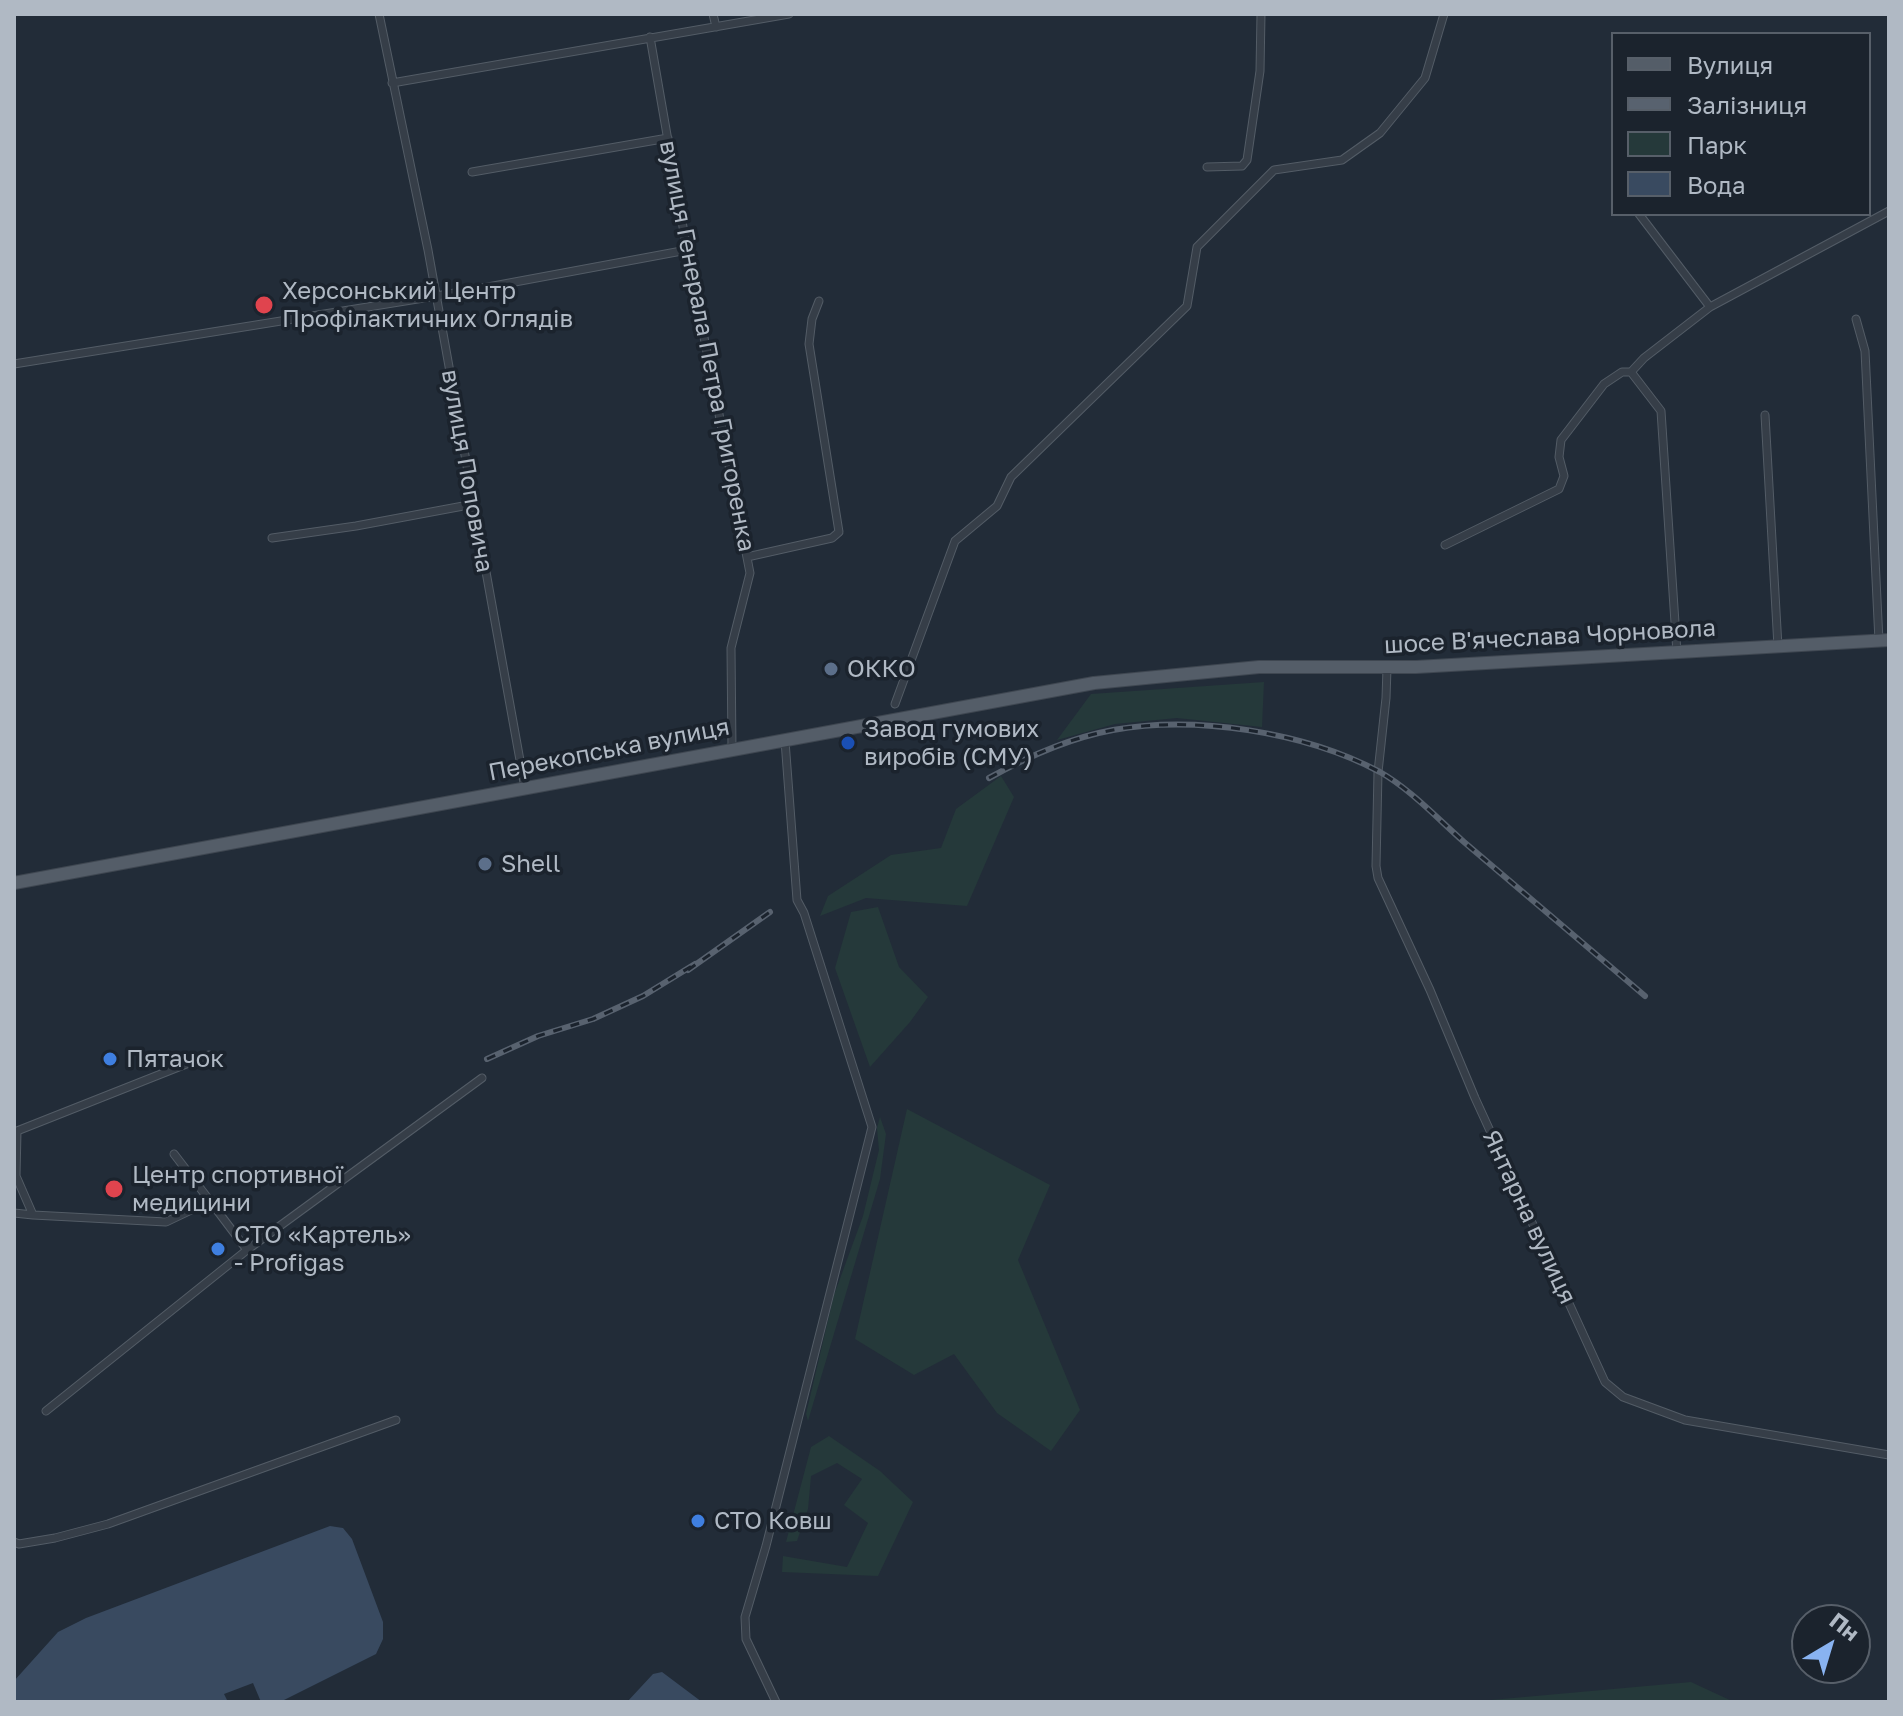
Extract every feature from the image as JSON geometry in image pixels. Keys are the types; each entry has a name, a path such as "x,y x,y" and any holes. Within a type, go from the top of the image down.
{"main road":[{"name":"шосе В'ячеслава Чорновола","path":"1214,672 1277,667 1387,668 1884,640"},
{"name":"Перекопська вулиця","path":"14,883 1094,683 1214,672"}],"street":[{"name":"вулиця Поповича","path":"379,14 418,201 525,788"},
{"path":"713,14 716,27"},
{"path":"392,83 789,14"},
{"path":"1207,167 1242,166 1247,160 1260,71 1261,14"},
{"path":"895,704 955,541 997,506 1011,477 1187,306 1197,247 1274,170 1342,160 1380,133 1425,78 1444,14"},
{"name":"вулиця Генерала Петра Григоренка","path":"650,37 687,250 747,557 749,578 731,648 732,750"},
{"path":"472,172 668,138"},
{"path":"1445,545 1559,489 1564,476 1559,457 1561,440 1569,426 1614,375 1631,372 1644,358 1710,307 1889,211"},
{"path":"1641,216 1710,307"},
{"path":"14,364 435,294 476,290 687,250"},
{"path":"747,557 832,538 839,532 809,344 812,319 819,301"},
{"path":"1856,319 1865,351 1884,640"},
{"path":"1631,372 1661,411 1677,653"},
{"path":"1765,415 1778,647"},
{"path":"272,538 474,504"},
{"name":"Янтарна вулиця","path":"1387,668 1378,772 1378,878 1605,1382 1623,1397 1685,1420 1889,1455"},
{"path":"776,1702 746,1639 745,1617 872,1127 804,913 797,900 785,741"},
{"path":"33,1215 16,1176 17,1131 209,1055"},
{"path":"46,1411 247,1250 482,1078"},
{"path":"174,1154 247,1250"},
{"path":"14,1213 166,1222 210,1201"},
{"path":"14,1542 19,1544 55,1538 108,1524 396,1420"}],"green space":[{"path":"1264,682 1262,727 1177,718 1115,724 1057,740 1091,694"},
{"path":"1001,776 1014,797 967,906 866,898 820,916 828,896 891,855 941,848 956,809"},
{"path":"878,907 899,967 928,997 870,1067 835,968 851,912"},
{"path":"907,1109 1050,1185 1018,1260 1080,1410 1051,1451 997,1413 954,1354 914,1375 855,1339"},
{"path":"880,1117 886,1134 880,1179 808,1421 806,1414 834,1295 863,1216 879,1150 877,1128"},
{"path":"829,1436 880,1471 913,1502 878,1576 782,1572 783,1556 847,1567 868,1523 844,1505 862,1479 837,1463 811,1476 808,1509 797,1541 786,1542 811,1447"},
{"path":"1691,1682 1734,1702 1469,1702"}],"water":[{"path":"330,1526 343,1528 352,1539 383,1622 383,1639 376,1654 280,1702 14,1702 14,1681 58,1632 86,1618"},
{"path":"662,1672 702,1702 627,1702 653,1674"}],"pier":[{"path":"253,1683 261,1702 228,1702 224,1694"}],"railway":[{"path":"989,778 1064,743 1097,733 1145,726 1214,726 1250,730 1318,746 1380,772 1402,787 1645,996"},
{"path":"688,970 770,912"},
{"path":"487,1059 538,1036 593,1019 643,996 695,964"}],"place":[{"name":"Херсонський Центр Профілактичних Оглядів","path":"264,305"},
{"name":"ОККО","path":"831,669"},
{"name":"Завод гумових виробів (СМУ)","path":"848,743"},
{"name":"Shell","path":"485,864"},
{"name":"Пятачок","path":"110,1059"},
{"name":"Центр спортивної медицини","path":"114,1189"},
{"name":"СТО «Картель» - Profigas","path":"218,1249"},
{"name":"СТО Ковш","path":"698,1521"}]}
